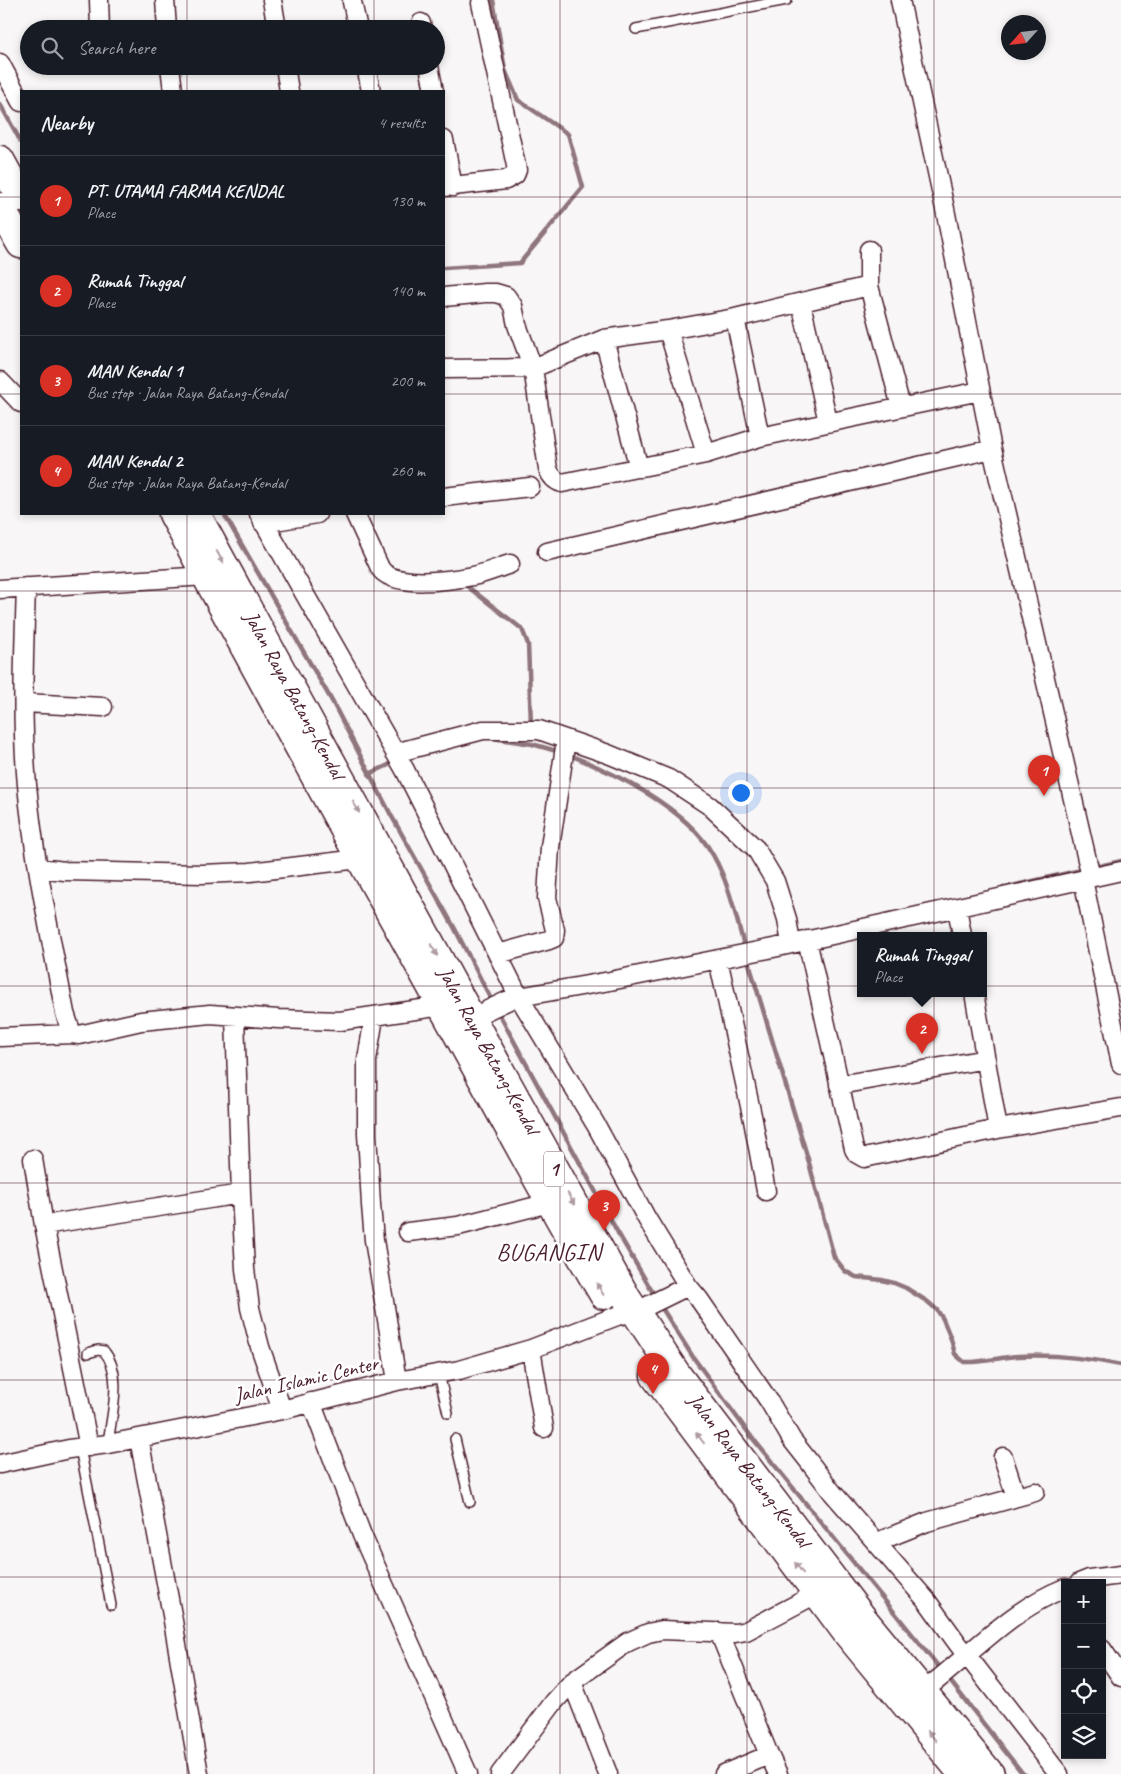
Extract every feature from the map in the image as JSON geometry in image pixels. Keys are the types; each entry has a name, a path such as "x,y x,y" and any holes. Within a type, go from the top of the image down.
{"highway":[{"path":"0,160 20,196"},
{"path":"0,206 20,242"},
{"name":"Jalan Raya Batang-Kendal","path":"174,515 359,859 442,1006 549,1203 632,1312 677,1375 864,1620 927,1688 990,1774"},
{"name":"Jalan Raya Batang-Kendal","path":"197,515 478,1015 632,1312 661,1385 847,1633 963,1774"}],"street":[{"path":"99,0 100,20"},
{"path":"164,0 166,20"},
{"path":"272,0 275,20"},
{"path":"900,0 945,209 992,449 1087,878 1121,1064"},
{"path":"352,2 356,20"},
{"path":"445,152 448,187 506,180 515,175 517,170 481,3"},
{"path":"0,63 20,100"},
{"path":"171,75 173,90"},
{"path":"287,75 290,90"},
{"path":"368,75 371,90"},
{"path":"431,75 434,90"},
{"path":"868,250 869,286 901,407"},
{"path":"445,369 533,368 604,339 735,318 869,286"},
{"path":"445,297 496,293 506,296 513,306 517,325 533,368 548,469 550,475 562,484 706,454 760,436 980,391"},
{"path":"801,303 828,422"},
{"path":"735,318 760,436"},
{"path":"668,330 706,454"},
{"path":"604,339 639,468"},
{"path":"0,381 20,402"},
{"path":"547,552 992,449"},
{"path":"445,497 530,487"},
{"path":"303,515 261,518 399,760 498,954 515,998 596,1125 685,1288 699,1299 769,1401 792,1440 832,1492 927,1601 958,1644 964,1657 1059,1774"},
{"path":"355,515 380,568 388,576 418,582 474,576 510,564"},
{"path":"0,589 206,576"},
{"path":"26,588 24,703 27,784 39,868 65,1013 72,1034"},
{"path":"24,703 103,707"},
{"path":"399,760 483,730 538,730 565,743 608,754 669,779 710,806 756,849 775,881 787,919 799,942 839,1085 854,1149 857,1154 864,1158 998,1129 1121,1108"},
{"path":"498,954 554,938 555,930 548,898 550,847 565,743"},
{"path":"39,868 65,871 202,874 250,872 359,859"},
{"path":"478,1015 515,998 718,959 1121,871"},
{"path":"957,908 961,932"},
{"path":"718,959 753,1120 766,1192"},
{"path":"975,997 998,1129"},
{"path":"0,1037 79,1035 141,1021 210,1014 235,1017 340,1021 442,1006"},
{"path":"235,1017 245,1269 250,1308 260,1347 282,1410"},
{"path":"374,1017 367,1060 367,1133 371,1204 374,1240 397,1381"},
{"path":"839,1085 986,1059"},
{"path":"33,1159 85,1447"},
{"path":"44,1225 241,1194"},
{"path":"408,1232 458,1226 549,1203"},
{"name":"Jalan Islamic Center","path":"0,1464 282,1410 397,1381 458,1370 531,1349 632,1312 685,1288"},
{"path":"531,1349 544,1428"},
{"path":"311,1402 366,1543 468,1774"},
{"path":"139,1438 199,1774"},
{"path":"1003,1457 1016,1497"},
{"path":"872,1538 877,1542 927,1522 1036,1492"},
{"path":"1089,1579 1121,1576"},
{"path":"927,1688 1001,1626 1030,1606 1061,1591"},
{"path":"500,1774 554,1702 572,1682 628,1642 648,1632 662,1630 746,1631 818,1593"},
{"path":"719,1632 778,1774"},
{"path":"1106,1655 1121,1677"},
{"path":"572,1682 608,1774"},
{"path":"724,1774 769,1755"}],"lane":[{"path":"636,29 787,0"},
{"path":"88,1352 104,1351 113,1366 115,1397 108,1444"},
{"path":"439,1374 448,1413"},
{"path":"455,1438 470,1502"},
{"path":"85,1447 111,1605"}],"waterway":[{"path":"445,268 520,263 583,187 568,134 518,100 505,70 493,0"},
{"path":"0,104 20,140"},
{"path":"225,515 332,701 391,815 454,927 493,1003"},
{"path":"463,583 522,629 528,644 531,725"},
{"path":"492,738 532,744 560,752"},
{"path":"567,754 606,771 648,794 668,807 701,838 719,866 732,900 745,949"},
{"path":"369,774 395,762"},
{"path":"1095,867 1121,861"},
{"path":"1003,888 1085,869"},
{"path":"748,960 808,1159 834,1257 845,1271 856,1277 894,1283 928,1302 943,1319 955,1354 964,1362 1018,1356 1057,1356 1121,1365"},
{"path":"497,1010 618,1233 656,1298"},
{"path":"660,1305 693,1357 750,1435 942,1671"},
{"path":"947,1677 1023,1774"}],"place":[{"name":"PT. UTAMA FARMA KENDAL","path":"1044,796"},
{"name":"Rumah Tinggal","path":"922,1054"},
{"name":"MAN Kendal 1","path":"604,1231"},
{"name":"MAN Kendal 2","path":"653,1394"}],"district":[{"name":"BUGANGIN","path":"549,1252"}]}
